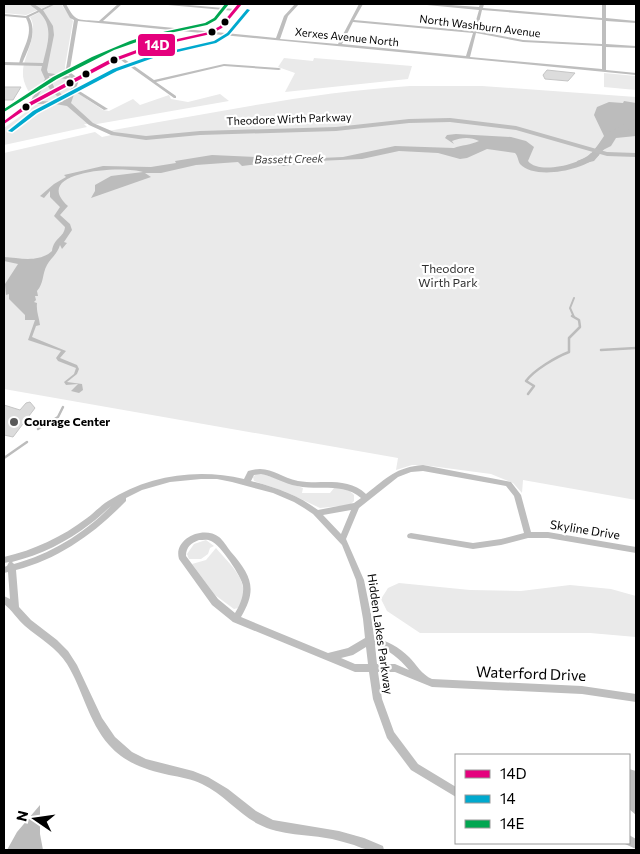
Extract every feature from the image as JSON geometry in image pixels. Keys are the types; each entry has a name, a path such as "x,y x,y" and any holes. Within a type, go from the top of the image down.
{"street":[{"path":"30,104 46,77 46,64 52,28 41,11 31,4"},
{"path":"4,14 27,17 54,4"},
{"path":"64,4 71,16 76,20 68,69 69,74 77,79"},
{"path":"100,22 120,4"},
{"path":"168,4 235,10"},
{"path":"4,123 30,104 119,57 152,46 210,33 221,27 240,4"},
{"path":"278,39 286,16 297,4"},
{"path":"339,46 361,4"},
{"path":"427,4 482,6 636,22"},
{"path":"604,4 604,71"},
{"path":"468,58 482,6"},
{"path":"20,64 31,32 30,22 27,17"},
{"name":"Xerxes Avenue North","path":"76,20 636,74"},
{"name":"North Washburn Avenue","path":"352,21 475,32 523,41 636,47"},
{"path":"119,57 174,97"},
{"path":"4,64 46,64"},
{"path":"155,82 224,65 279,70"},
{"path":"46,77 77,79"},
{"name":"Theodore Wirth Parkway","path":"46,77 53,92 91,124 113,134 146,138 200,133 336,129 409,121 450,120 516,128 602,153 618,156 636,155"},
{"path":"30,104 50,102 68,104 72,88 77,79"},
{"path":"72,88 106,109"},
{"path":"317,513 356,506 403,471 419,468 503,482 512,486 517,495 528,535"},
{"path":"246,483 251,472 263,471 299,485 346,486 361,492 366,498"},
{"name":"Hidden Lakes Parkway","path":"7,560 37,550 71,534 112,502 152,484 187,476 224,477 293,498 317,513 343,538 359,572 380,712 389,735 400,751 427,777 455,791"},
{"name":"Hidden Lakes Parkway","path":"7,569 47,556 77,540 101,521 125,497"},
{"path":"343,538 356,506"},
{"name":"Skyline Drive","path":"411,536 473,546 501,542 528,535 558,536 636,550"},
{"name":"Waterford Drive","path":"236,619 245,607 249,596 248,584 244,573 216,540 210,536 201,536 190,540 184,546 182,557 215,602 236,619 330,656 355,668 395,668 425,681 439,684 596,691 636,698"},
{"path":"7,560 7,569 15,606"},
{"path":"4,600 15,606 28,623 48,637 65,654 73,666 87,700 108,736 120,749 138,762 157,769 193,776 211,783 228,793 254,816 272,824 346,837 379,850"},
{"path":"330,656 350,652 370,640 392,647 400,652 425,681"}],"green space":[{"path":"4,4 52,4 26,15 4,13"},
{"path":"56,4 61,4 73,21 65,66 70,88 103,110 109,111 133,99 140,105 169,95 171,99 188,102 220,94 229,101 97,124 84,124 87,127 4,145 4,128 37,104 27,89 23,76 33,30 33,23 30,17"},
{"path":"284,58 313,61 314,58 412,66 408,79 285,92 295,73 278,67"},
{"path":"604,73 636,76 636,90 604,87"},
{"name":"Theodore Wirth Park","path":"410,86 482,86 636,97 636,500 523,480 522,493 513,483 491,474 423,465 412,465 396,470 398,458 4,389 4,153 95,132 102,137 116,134 109,131 264,104 337,93"},
{"path":"256,474 263,474 303,488 302,493 330,493 334,488 345,489 354,495 354,501 350,505 320,508 286,492 254,481 253,477"},
{"path":"206,540 214,546 210,548 208,554 201,559 189,559 187,554 194,544"},
{"path":"216,548 234,569 242,583 242,599 238,608 234,609 215,595 192,564 206,560"},
{"path":"399,583 470,590 521,591 570,585 611,589 636,596 636,637 590,633 420,633 387,611 381,599 388,588"}],"water":[{"path":"624,101 636,103 636,136 616,138 611,146 603,150 596,148 604,136 594,115 597,107 609,102 623,103"},
{"path":"447,135 511,137 526,141 534,147 528,161 533,165 541,167 550,168 570,164 591,153 599,155 592,161 559,172 536,172 520,164 515,153 487,149 460,159 438,153 399,151 362,159 317,161 283,166 265,163 242,166 238,162 196,165 161,173 145,173 151,177 91,198 95,191 95,185 111,176 143,172 117,169 100,170 69,178 60,185 59,194 68,206 60,215 70,224 72,230 64,242 67,243 62,249 60,245 58,251 47,265 41,285 37,291 38,296 35,296 36,300 34,302 37,303 40,325 36,326 32,337 66,351 60,358 77,365 79,369 77,374 67,382 82,384 83,390 79,393 71,391 78,384 66,385 64,382 74,374 76,368 58,361 56,358 61,351 28,340 35,320 25,320 25,315 9,299 9,294 6,295 5,284 18,264 4,261 4,257 29,259 47,255 52,251 53,246 64,231 65,227 54,216 60,207 50,197 50,191 44,198 40,196 66,177 64,175 103,166 151,167 212,155 299,159 343,157 395,146 454,148 479,141 463,138 452,141 454,144 445,138"},
{"path":"630,769 636,771 636,815 630,810"},
{"path":"40,805 40,834 43,850 7,850 17,832"}],"building":[{"path":"547,70 575,73 568,81 545,79 543,75"},
{"path":"4,87 21,87 13,100 4,100"},
{"name":"Courage Center","path":"30,402 35,408 13,437 4,435 4,405 20,410 26,403"}],"waterway":[{"name":"Bassett Creek","path":"580,163 591,159 612,134 636,122"},
{"path":"574,298 570,308 574,317"},
{"path":"528,394 534,386 526,381 546,364 569,352 569,338 580,327 579,320 572,316"},
{"path":"601,350 636,348"},
{"path":"38,429 58,417 63,407"},
{"path":"4,458 27,442"}],"transit line":[{"name":"14E","path":"4,111 55,78 93,58 150,36 206,24 215,19 227,4"},
{"name":"14D","path":"4,123 30,104 111,61 152,46 210,33 221,27 240,4"},
{"name":"14","path":"10,131 35,112 115,70 155,56 215,42 228,34 248,10"}],"place":[{"name":"Courage Center","path":"14,422"}]}
